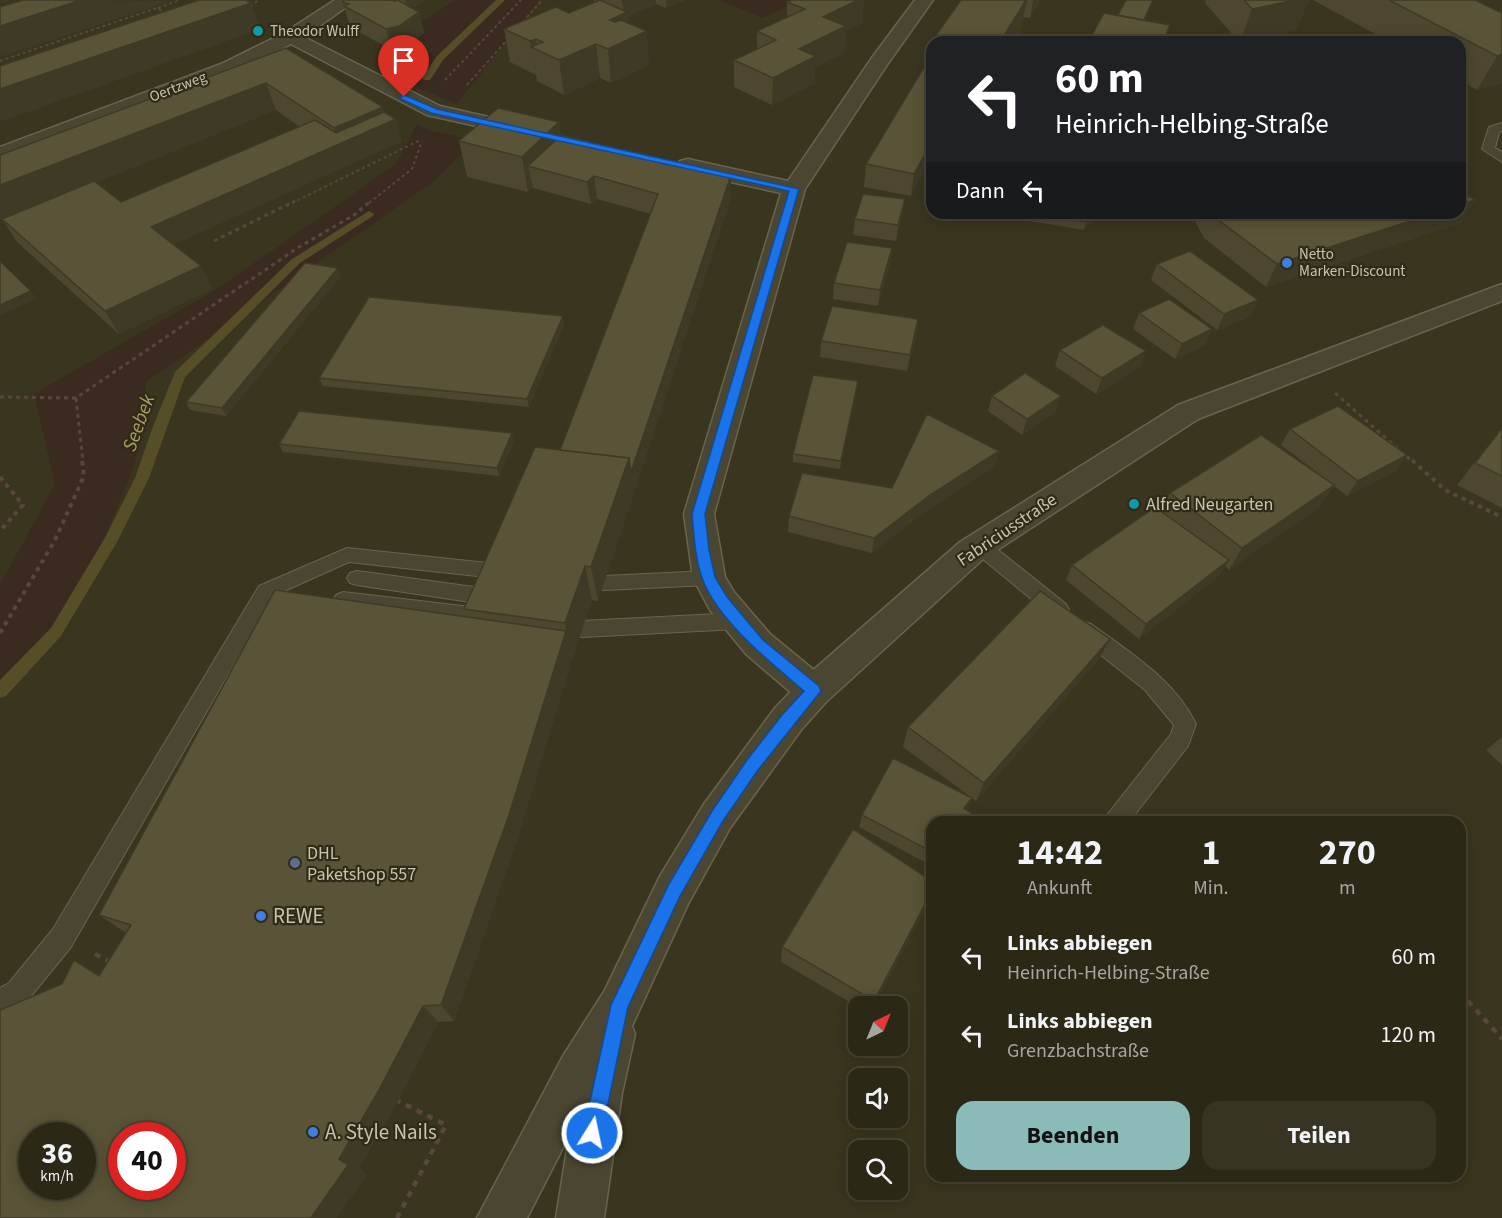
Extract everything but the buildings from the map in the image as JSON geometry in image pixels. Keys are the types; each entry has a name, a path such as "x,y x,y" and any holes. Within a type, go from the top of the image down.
{"street":[{"name":"Oertzweg","path":"0,154 228,68 291,37 347,0"},
{"path":"814,691 758,645 738,621 709,578 702,550 699,514 794,189 878,63 924,0"},
{"path":"291,37 390,90 442,112 544,135"},
{"path":"669,162 794,189"},
{"name":"Fabriciusstraße","path":"501,1218 579,1072 620,1005 674,890 717,816 788,719 814,691 980,546 1188,412 1502,292"},
{"name":"Fabriciusstraße","path":"579,1218 599,1093 620,1005"}],"lane":[{"path":"1502,127 1493,130 1488,149 1502,158"},
{"path":"980,546 1131,666 1176,708 1185,724 1180,739 1120,816"},
{"path":"0,1001 18,992 62,938 266,591 347,555 506,572 477,595 357,578"},
{"path":"604,583 709,578"},
{"path":"266,591 301,595"},
{"path":"324,598 488,617"},
{"path":"582,629 738,621"}],"path":[{"path":"0,61 180,0"},
{"path":"248,7 259,0"},
{"path":"457,67 521,0"},
{"path":"519,26 542,0"},
{"path":"157,8 172,17"},
{"path":"442,112 511,35"},
{"path":"496,52 507,48"},
{"path":"0,397 76,398 299,247 354,215 412,168 423,138 214,241"},
{"path":"1305,366 1445,490 1502,517"},
{"path":"0,633 55,540 84,476 76,398"},
{"path":"0,477 23,505 0,531"},
{"path":"62,938 116,965"},
{"path":"1466,999 1502,1039"},
{"path":"397,1218 446,1125 398,1101"}],"shaded area":[{"path":"455,0 539,0 457,104 396,79 434,50 411,30"},
{"path":"720,0 801,0 762,18"},
{"path":"417,125 433,131 475,140 433,182 146,382 135,463 72,619 0,697 0,585 55,484 34,394 217,289 395,165"}],"waterway":[{"name":"Seebek","path":"427,78 440,58 501,0"},
{"name":"Seebek","path":"0,691 56,632 112,538 142,478 179,375 296,261 369,214"}],"place":[{"name":"Theodor Wulff","path":"258,31"},
{"name":"Netto Marken-Discount","path":"1287,263"},
{"name":"Alfred Neugarten","path":"1134,504"},
{"name":"DHL Paketshop 557","path":"295,863"},
{"name":"REWE","path":"261,916"},
{"name":"A. Style Nails","path":"313,1132"}],"route":[{"path":"404,97 434,111 794,189 699,514 702,550 709,578 722,601 758,645 814,691 788,719 752,765 717,816 674,890 620,1005 592,1133"}]}
